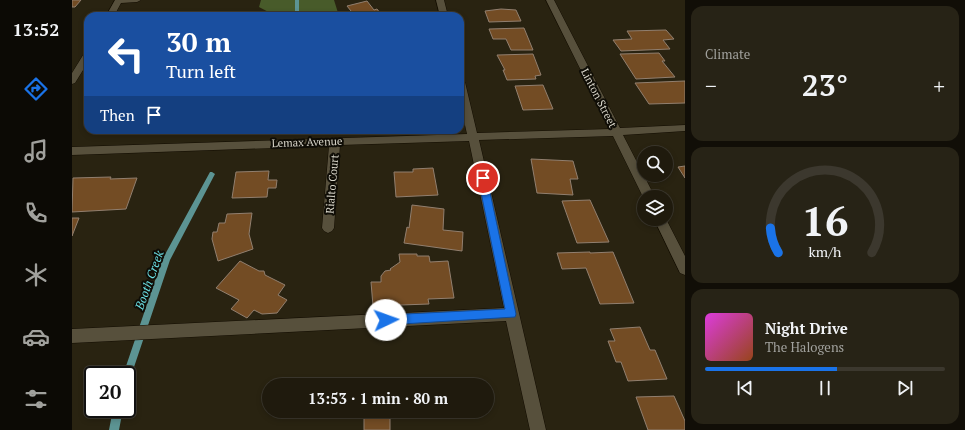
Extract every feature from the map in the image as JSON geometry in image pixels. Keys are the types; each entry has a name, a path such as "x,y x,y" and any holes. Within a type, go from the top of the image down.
{"street":[{"path":"112,12 119,0 137,0"},
{"path":"440,0 443,12"},
{"name":"Linton Street","path":"550,0 645,190"},
{"path":"72,81 84,66"},
{"path":"464,99 538,430"},
{"name":"Lemax Avenue","path":"72,151 616,132 685,128"},
{"name":"Rialto Court","path":"328,228 336,141"},
{"path":"664,226 685,269"},
{"path":"72,336 511,314"}],"green space":[{"path":"261,0 334,0 338,12 268,12 259,7"}],"building":[{"path":"72,0 81,0 75,7 72,7"},
{"path":"367,1 374,10 377,9 379,12 352,12 347,6"},
{"path":"501,9 516,10 521,21 489,22 485,11"},
{"path":"524,28 533,50 511,50 506,39 493,39 489,29"},
{"path":"666,30 674,39 663,40 670,49 621,51 613,40 632,39 627,31"},
{"path":"659,53 665,61 662,61 675,77 636,79 620,54"},
{"path":"533,54 541,75 535,76 536,79 507,80 503,70 505,70 497,55"},
{"path":"685,81 685,103 649,104 635,83"},
{"path":"543,85 553,109 523,110 515,86"},
{"path":"531,159 573,161 578,179 570,179 573,195 537,193"},
{"path":"685,166 685,178 678,167"},
{"path":"433,168 438,195 396,197 394,172 413,172 413,169"},
{"path":"269,171 268,180 277,180 276,188 268,188 267,197 232,198 236,172"},
{"path":"111,177 110,179 137,178 126,209 72,212 73,178"},
{"path":"590,200 609,242 577,243 562,201"},
{"path":"412,205 444,209 443,230 463,232 462,251 404,243 407,227 409,228"},
{"path":"252,213 249,234 253,249 218,261 212,239 213,232 217,232 219,223 225,223 227,214"},
{"path":"72,218 79,218 72,236"},
{"path":"613,252 634,303 600,304 586,268 562,269 557,253"},
{"path":"399,254 429,256 430,262 448,261 454,298 428,299 429,304 373,306 371,282 381,282 381,276 385,271 391,270 390,269 400,262"},
{"path":"240,261 259,271 264,271 265,275 285,285 278,295 287,300 277,313 262,314 254,310 247,318 231,309 239,300 216,288"},
{"path":"640,327 650,350 655,350 667,379 628,381 621,362 616,362 608,341 615,341 610,329"},
{"path":"674,396 685,421 685,430 648,430 636,397"},
{"path":"364,418 390,418 390,430 364,430"}],"waterway":[{"name":"Booth Creek","path":"297,0 297,12"},
{"name":"Booth Creek","path":"130,366 166,260 212,174"},
{"name":"Booth Creek","path":"114,430 116,418"}],"route":[{"path":"386,320 511,314 483,178"}]}
